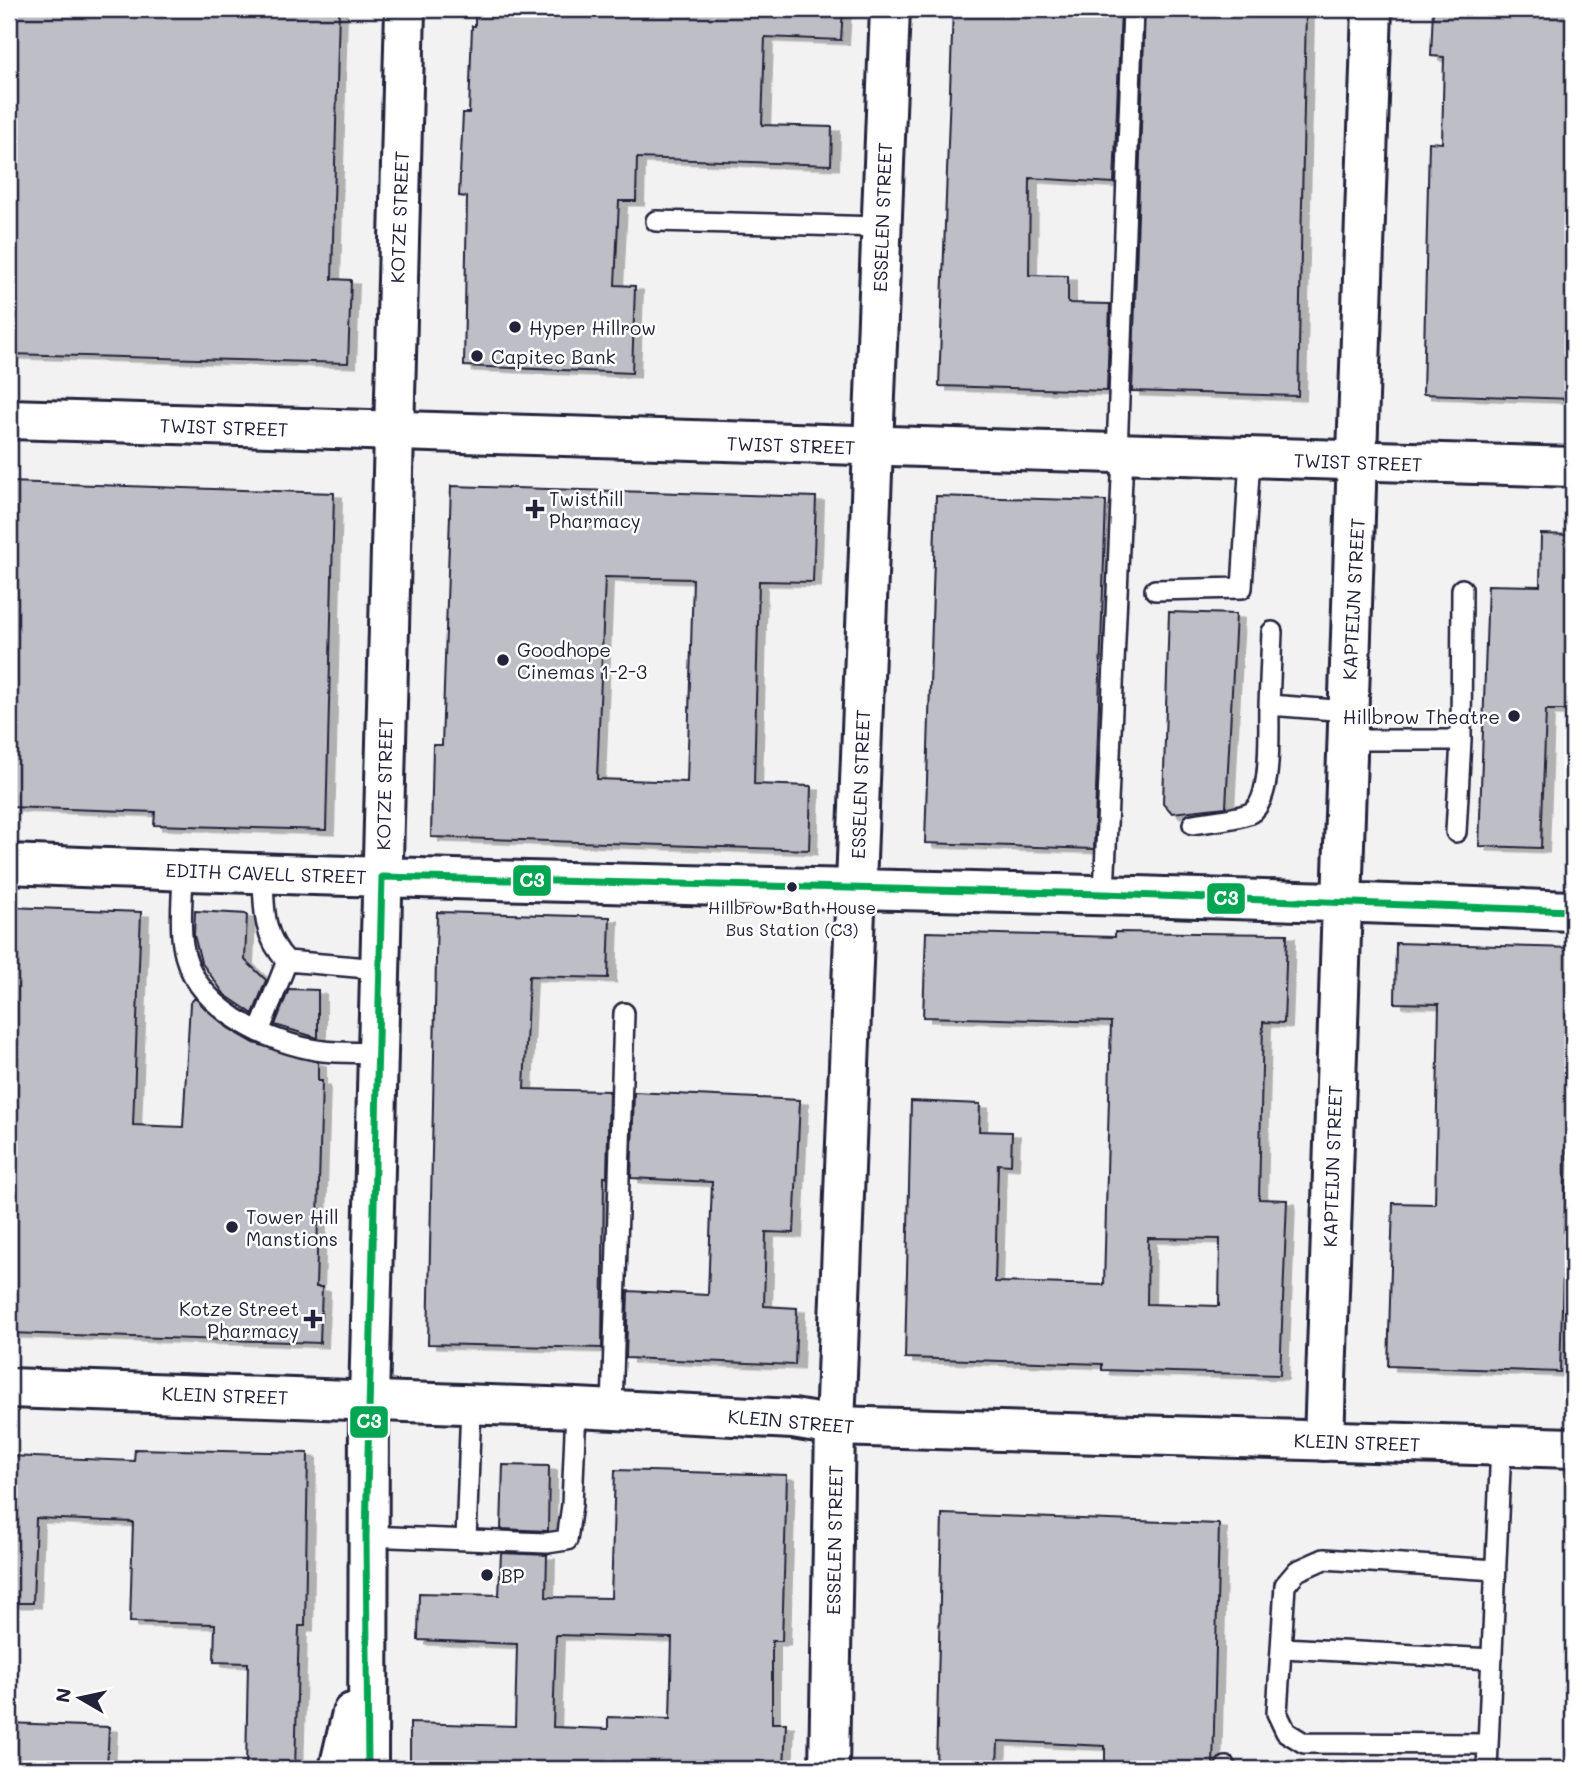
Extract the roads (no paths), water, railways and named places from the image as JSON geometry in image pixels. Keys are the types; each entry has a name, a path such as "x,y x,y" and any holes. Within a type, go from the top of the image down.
{"street":[{"name":"KOTZE STREET","path":"368,1769 366,1536 405,9"},
{"name":"ESSELEN STREET","path":"829,1769 835,1426 890,9"},
{"name":"KAPTEIJN STREET","path":"1324,1441 1340,901 1359,460 1372,9"},
{"name":"TWIST STREET","path":"9,419 873,448 1573,467"},
{"name":"EDITH CAVELL STREET","path":"9,864 382,877 1340,901 1573,911"},
{"name":"KLEIN STREET","path":"9,1388 594,1409 793,1419 835,1426 1573,1448"},
{"path":"339,1769 366,1642"}],"lane":[{"path":"1104,894 1133,9"},
{"path":"656,220 881,227"},
{"path":"1155,590 1242,587 1250,458"},
{"path":"1456,832 1461,740 1462,589"},
{"path":"1193,824 1250,814 1261,802 1266,784 1272,632"},
{"path":"1269,705 1347,726 1461,740"},
{"path":"183,870 183,947 198,981 219,1006 276,1040 323,1051 377,1053"},
{"path":"263,873 264,918 274,948 286,961 379,968"},
{"path":"259,1032 286,961"},
{"path":"366,1536 547,1543 567,1540 572,1505 594,1409 624,1013"},
{"path":"467,1540 471,1404"},
{"path":"1487,1769 1501,1446"},
{"path":"1488,1744 1304,1743 1286,1732 1277,1713 1285,1585 1297,1571 1324,1559 1496,1570"},
{"path":"1283,1648 1492,1659"}],"place":[{"name":"Hyper Hillrow","path":"515,327"},
{"name":"Capitec Bank","path":"477,356"},
{"name":"Twisthill Pharmacy","path":"535,509"},
{"name":"Goodhope Cinemas 1-2-3","path":"503,660"},
{"name":"Hillbrow Theatre","path":"1514,716"},
{"name":"Hillbrow Bath House Bus Station (C3)","path":"792,887"},
{"name":"Tower Hill Manstions","path":"232,1227"},
{"name":"Kotze Street Pharmacy","path":"313,1319"},
{"name":"BP","path":"487,1575"}]}
